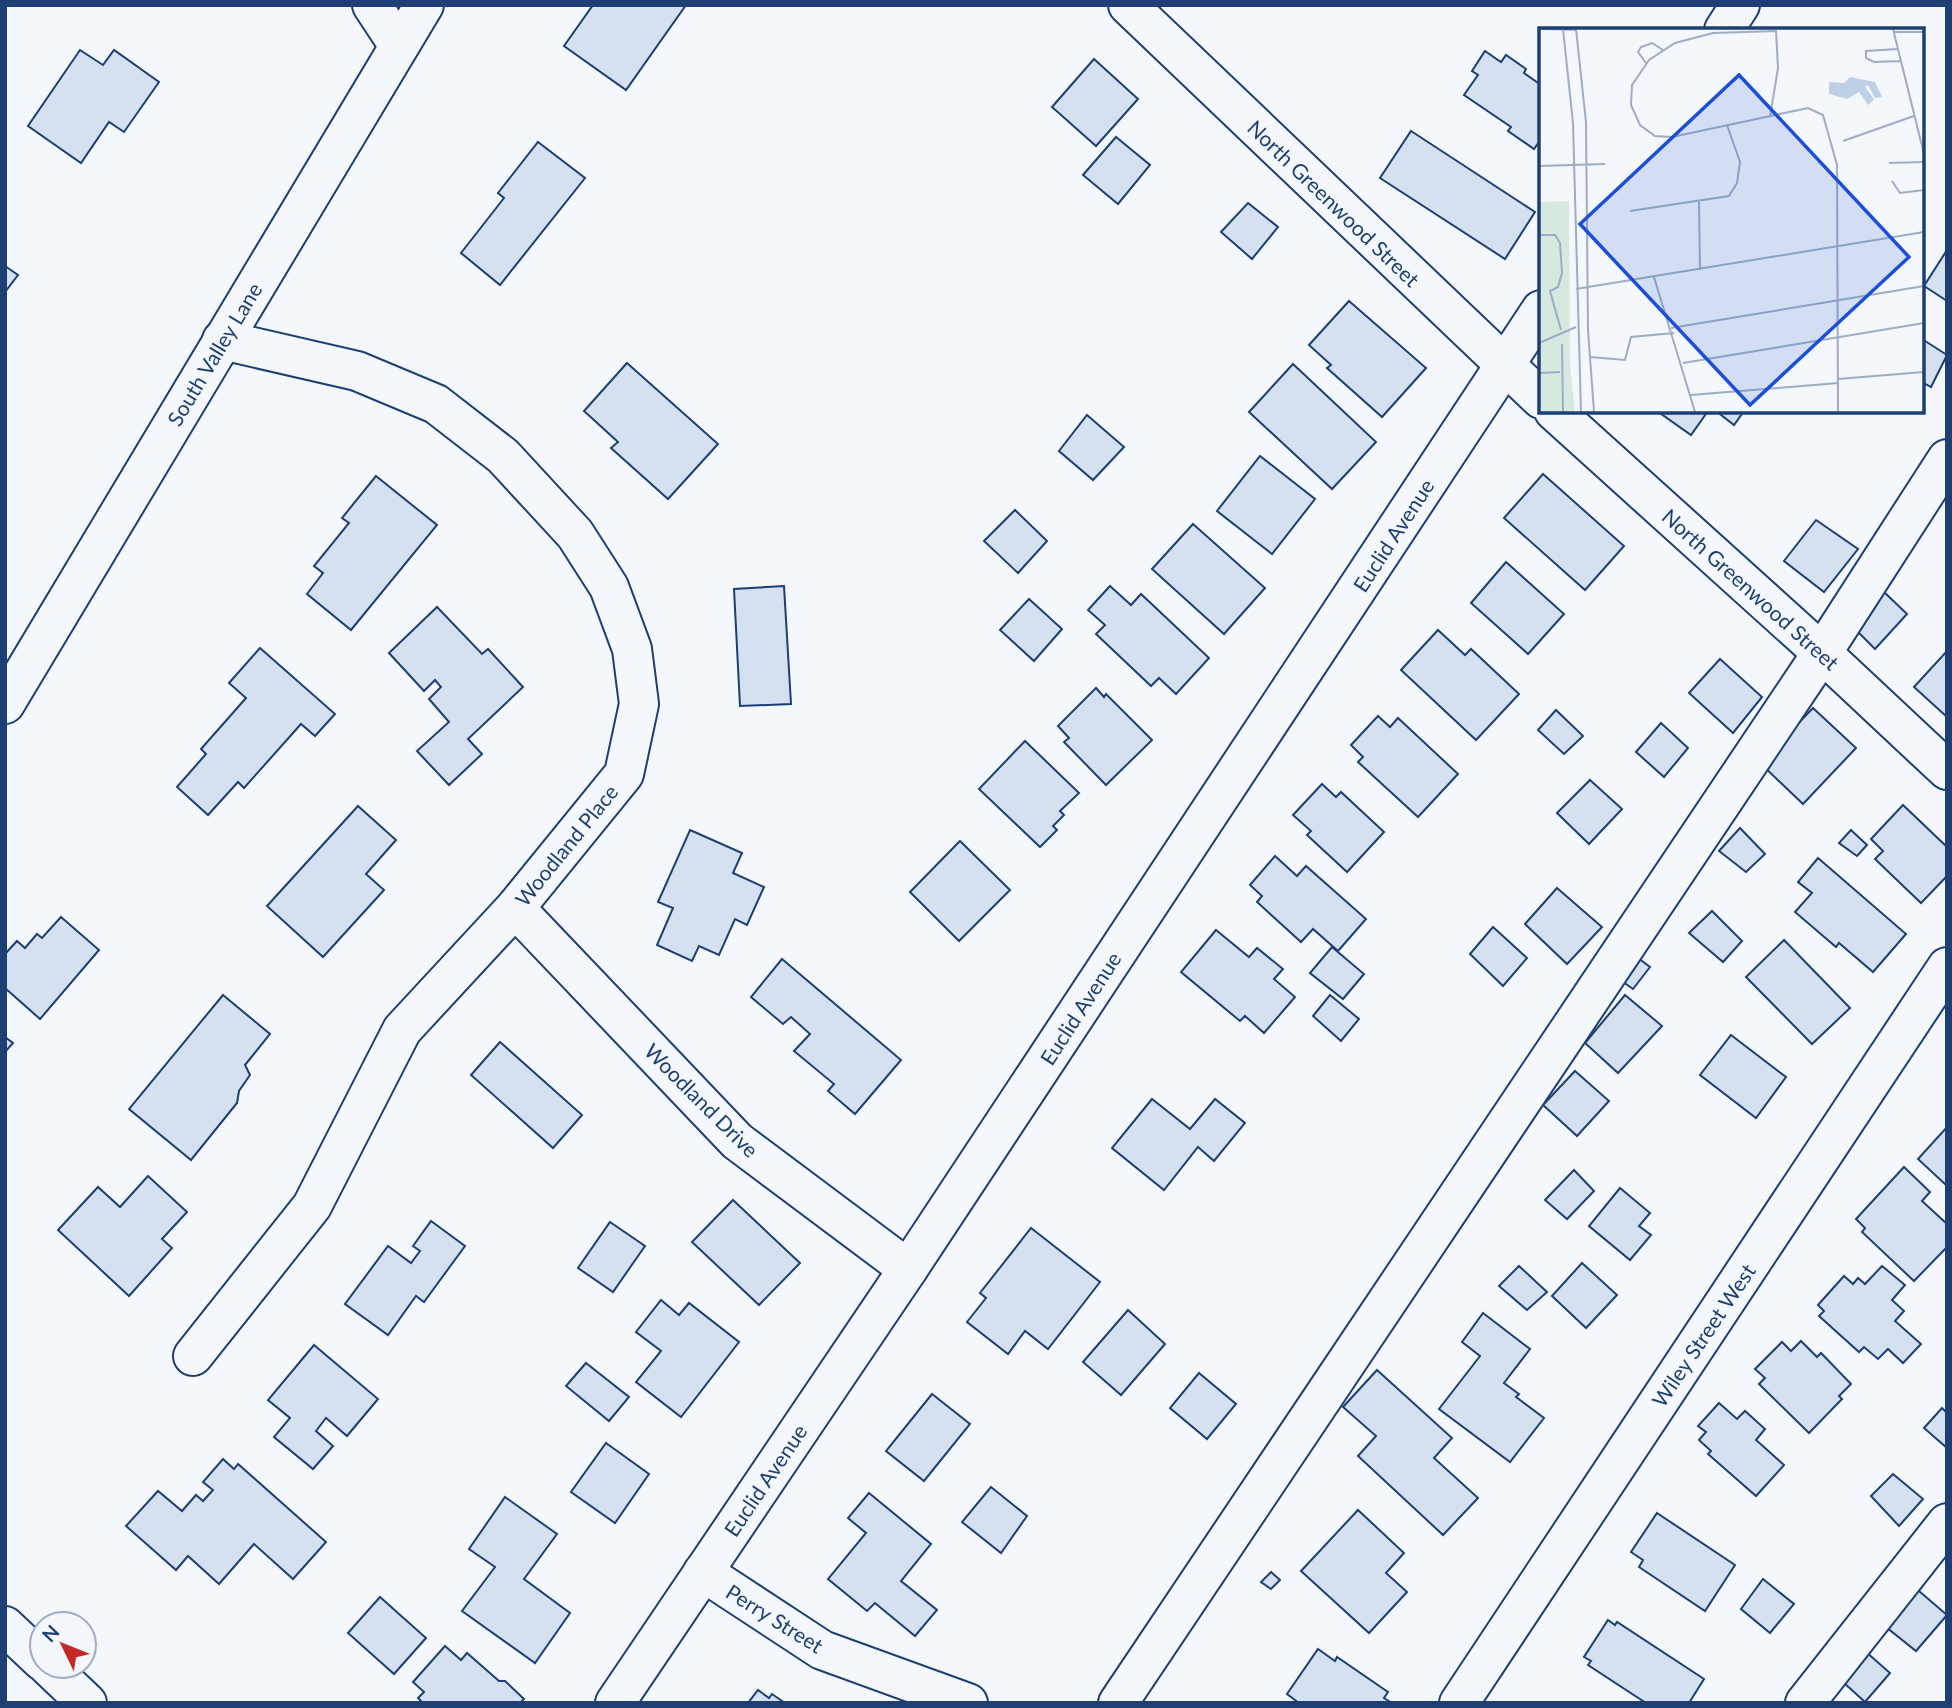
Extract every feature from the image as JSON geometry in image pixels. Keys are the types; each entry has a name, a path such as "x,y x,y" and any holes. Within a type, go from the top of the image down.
{"street":[{"path":"372,5 399,46"},
{"name":"South Valley Lane","path":"5,704 424,5"},
{"name":"North Greenwood Street","path":"1128,5 1539,398"},
{"path":"1725,28 1741,5"},
{"name":"Euclid Avenue","path":"615,1703 908,1269 1539,313"},
{"name":"Woodland Place","path":"193,1356 312,1206 402,1030 515,908 624,774 639,704 632,649 609,587 575,534 503,456 436,404 357,371 222,340"},
{"name":"North Greenwood Street","path":"1556,413 1947,770"},
{"path":"1118,1703 1822,653 1947,460"},
{"name":"Woodland Drive","path":"515,908 737,1141 908,1269"},
{"name":"Wiley Street West","path":"1459,1703 1947,967"},
{"path":"1805,1703 1947,1522"},
{"name":"Perry Street","path":"703,1572 822,1650 968,1703"},
{"path":"5,1626 28,1648"},
{"path":"63,1680 87,1703"}],"building":[{"path":"593,5 686,5 626,90 564,46"},
{"path":"80,50 103,65 114,50 159,82 124,132 109,122 81,163 28,126"},
{"path":"1485,51 1501,62 1506,55 1526,69 1524,73 1539,84 1539,142 1534,149 1508,131 1511,127 1464,95 1478,75 1472,71"},
{"path":"1094,59 1138,99 1096,146 1052,107"},
{"path":"1411,131 1535,212 1505,259 1380,178"},
{"path":"1116,137 1150,165 1118,204 1083,175"},
{"path":"538,142 585,178 500,285 461,253 504,198 498,193"},
{"path":"1248,203 1278,227 1252,259 1221,232"},
{"path":"1947,250 1947,301 1924,286"},
{"path":"5,266 18,275 5,292"},
{"path":"1349,301 1426,368 1382,417 1327,368 1331,365 1309,345"},
{"path":"1924,340 1947,355 1931,387 1924,383"},
{"path":"627,363 718,444 668,499 611,448 618,442 584,411"},
{"path":"1293,364 1376,442 1332,489 1249,412"},
{"path":"1660,413 1707,413 1691,435"},
{"path":"1719,413 1743,413 1734,425"},
{"path":"1087,415 1124,447 1093,480 1059,451"},
{"path":"1260,456 1315,499 1272,554 1217,511"},
{"path":"1543,474 1624,546 1585,590 1504,518"},
{"path":"376,476 437,525 351,630 307,594 323,573 314,566 349,523 342,518"},
{"path":"1015,510 1047,541 1018,573 984,541"},
{"path":"1816,520 1858,549 1824,592 1784,561"},
{"path":"1193,524 1265,588 1224,634 1152,569"},
{"path":"1506,562 1564,614 1528,654 1471,603"},
{"path":"784,586 791,704 740,706 734,589"},
{"path":"1110,586 1131,605 1141,594 1209,658 1176,694 1159,678 1151,686 1096,634 1105,625 1088,610"},
{"path":"1883,591 1907,614 1875,649 1851,625"},
{"path":"1029,599 1062,629 1034,661 1000,630"},
{"path":"437,607 482,654 488,649 523,687 468,739 482,754 449,785 417,751 449,722 429,699 441,687 435,680 424,691 389,653"},
{"path":"1438,630 1465,655 1471,649 1519,694 1476,740 1401,670"},
{"path":"260,648 335,714 315,736 301,724 244,788 238,782 208,815 177,787 206,754 201,749 246,698 229,683"},
{"path":"1947,651 1947,717 1914,687"},
{"path":"1720,659 1762,697 1733,733 1689,693"},
{"path":"1096,688 1104,697 1106,694 1152,740 1106,785 1064,742 1069,738 1058,726"},
{"path":"1813,708 1856,748 1803,804 1760,763"},
{"path":"1556,710 1583,736 1564,754 1538,730"},
{"path":"1378,716 1390,727 1398,718 1458,774 1418,817 1358,762 1363,757 1351,745"},
{"path":"1661,723 1688,748 1664,777 1636,752"},
{"path":"1025,741 1079,793 1060,811 1064,815 1053,826 1057,830 1040,847 979,789"},
{"path":"1590,780 1622,809 1589,844 1557,813"},
{"path":"1322,784 1336,797 1341,792 1384,832 1347,872 1307,835 1311,831 1293,815"},
{"path":"1903,805 1947,847 1947,876 1921,903 1875,859 1883,851 1871,839"},
{"path":"358,806 396,840 366,874 384,890 323,957 267,906"},
{"path":"1740,828 1765,854 1746,872 1719,851"},
{"path":"690,830 742,853 733,873 764,887 747,925 735,919 719,955 699,946 692,961 657,945 673,908 658,902"},
{"path":"1851,830 1867,845 1857,856 1839,843"},
{"path":"960,841 1010,890 959,941 910,892"},
{"path":"1275,856 1297,876 1306,866 1366,919 1338,951 1313,929 1301,942 1257,902 1262,896 1250,885"},
{"path":"1818,858 1906,934 1873,972 1839,943 1836,947 1795,912 1812,893 1798,882"},
{"path":"1557,888 1602,927 1567,964 1525,924"},
{"path":"1712,911 1742,941 1723,962 1689,933"},
{"path":"61,917 99,950 40,1019 5,988 5,954 17,941 25,948 37,934 42,938"},
{"path":"1493,927 1527,958 1503,986 1470,954"},
{"path":"1216,930 1249,957 1257,948 1283,969 1274,979 1295,997 1264,1033 1245,1016 1240,1021 1181,972"},
{"path":"1784,940 1850,1008 1812,1044 1746,977"},
{"path":"1332,947 1364,974 1343,999 1310,973"},
{"path":"1634,955 1650,967 1633,989 1616,977"},
{"path":"782,959 901,1060 855,1114 828,1091 834,1084 794,1051 810,1034 791,1017 783,1024 751,997"},
{"path":"223,995 270,1034 245,1065 250,1075 239,1091 237,1103 191,1160 129,1109"},
{"path":"1330,995 1359,1019 1341,1041 1313,1016"},
{"path":"1625,995 1662,1026 1618,1073 1585,1043"},
{"path":"1731,1035 1786,1077 1756,1118 1700,1075"},
{"path":"5,1037 13,1043 5,1052"},
{"path":"500,1042 582,1115 553,1148 471,1075"},
{"path":"1575,1071 1609,1101 1577,1136 1543,1105"},
{"path":"1152,1099 1190,1129 1215,1099 1245,1123 1214,1161 1198,1147 1164,1190 1112,1148"},
{"path":"1947,1127 1947,1186 1918,1159"},
{"path":"1904,1167 1930,1192 1922,1201 1947,1224 1947,1247 1914,1281 1862,1232 1865,1228 1856,1219"},
{"path":"1574,1170 1594,1191 1567,1219 1545,1200"},
{"path":"148,1176 187,1212 162,1239 172,1248 129,1296 58,1230 98,1187 120,1207"},
{"path":"1620,1188 1650,1213 1639,1226 1651,1235 1630,1260 1589,1226"},
{"path":"733,1200 800,1263 759,1305 692,1242"},
{"path":"431,1221 465,1246 424,1302 416,1296 388,1335 345,1304 388,1246 411,1263 420,1251 413,1246"},
{"path":"610,1222 645,1246 613,1292 578,1268"},
{"path":"1031,1228 1100,1282 1048,1349 1025,1331 1008,1354 967,1322 986,1298 980,1293"},
{"path":"1582,1263 1617,1295 1586,1328 1552,1296"},
{"path":"1519,1266 1547,1292 1527,1310 1499,1286"},
{"path":"1882,1266 1905,1285 1892,1300 1904,1311 1895,1321 1921,1344 1903,1363 1888,1349 1878,1359 1864,1347 1859,1352 1819,1316 1824,1311 1818,1305 1844,1276 1853,1284 1858,1278 1865,1284"},
{"path":"661,1300 679,1315 689,1303 739,1342 681,1417 636,1382 661,1351 636,1332"},
{"path":"1128,1310 1165,1344 1121,1395 1083,1362"},
{"path":"1483,1313 1530,1349 1504,1383 1519,1394 1516,1397 1544,1418 1510,1462 1439,1409 1480,1356 1462,1342"},
{"path":"1801,1341 1817,1357 1821,1353 1851,1384 1839,1396 1842,1399 1809,1433 1759,1384 1765,1378 1755,1369 1782,1342 1791,1351"},
{"path":"314,1345 378,1399 347,1436 326,1418 316,1431 333,1446 313,1469 274,1437 290,1418 268,1400"},
{"path":"586,1363 629,1397 609,1421 566,1386"},
{"path":"1377,1370 1452,1438 1434,1458 1478,1498 1443,1535 1358,1456 1376,1436 1343,1407"},
{"path":"1199,1373 1236,1404 1207,1439 1170,1408"},
{"path":"932,1394 970,1424 924,1481 886,1451"},
{"path":"1719,1403 1737,1419 1745,1411 1765,1429 1756,1440 1784,1465 1756,1496 1708,1454 1711,1451 1699,1440 1706,1432 1698,1426"},
{"path":"1942,1408 1947,1413 1947,1448 1924,1428"},
{"path":"606,1443 649,1474 615,1523 571,1492"},
{"path":"223,1459 234,1469 238,1464 326,1542 293,1579 254,1544 219,1584 188,1556 176,1570 126,1526 158,1491 182,1511 196,1495 203,1501 213,1490 203,1482"},
{"path":"1893,1474 1923,1499 1899,1526 1871,1496"},
{"path":"991,1487 1027,1516 1001,1553 962,1522"},
{"path":"869,1493 931,1544 901,1581 937,1610 915,1636 875,1603 867,1611 828,1579 866,1533 848,1518"},
{"path":"505,1497 557,1534 524,1579 570,1613 535,1663 462,1611 495,1567 469,1549"},
{"path":"1358,1510 1404,1553 1386,1573 1407,1592 1369,1633 1301,1571"},
{"path":"1657,1513 1735,1565 1705,1611 1639,1567 1643,1560 1631,1552"},
{"path":"1271,1572 1280,1580 1271,1589 1261,1582"},
{"path":"1763,1579 1794,1604 1770,1633 1741,1609"},
{"path":"1912,1585 1947,1615 1916,1651 1881,1623"},
{"path":"380,1597 426,1638 394,1674 348,1633"},
{"path":"1608,1620 1615,1625 1617,1622 1704,1679 1689,1703 1646,1703 1588,1665 1591,1661 1584,1657"},
{"path":"1857,1644 1890,1673 1865,1702 1833,1673"},
{"path":"445,1646 461,1660 467,1653 524,1699 520,1703 423,1703 418,1698 424,1692 413,1682"},
{"path":"1318,1649 1335,1661 1337,1657 1388,1692 1384,1698 1392,1703 1299,1703 1287,1694"},
{"path":"758,1690 769,1698 772,1694 785,1703 748,1703"}]}
